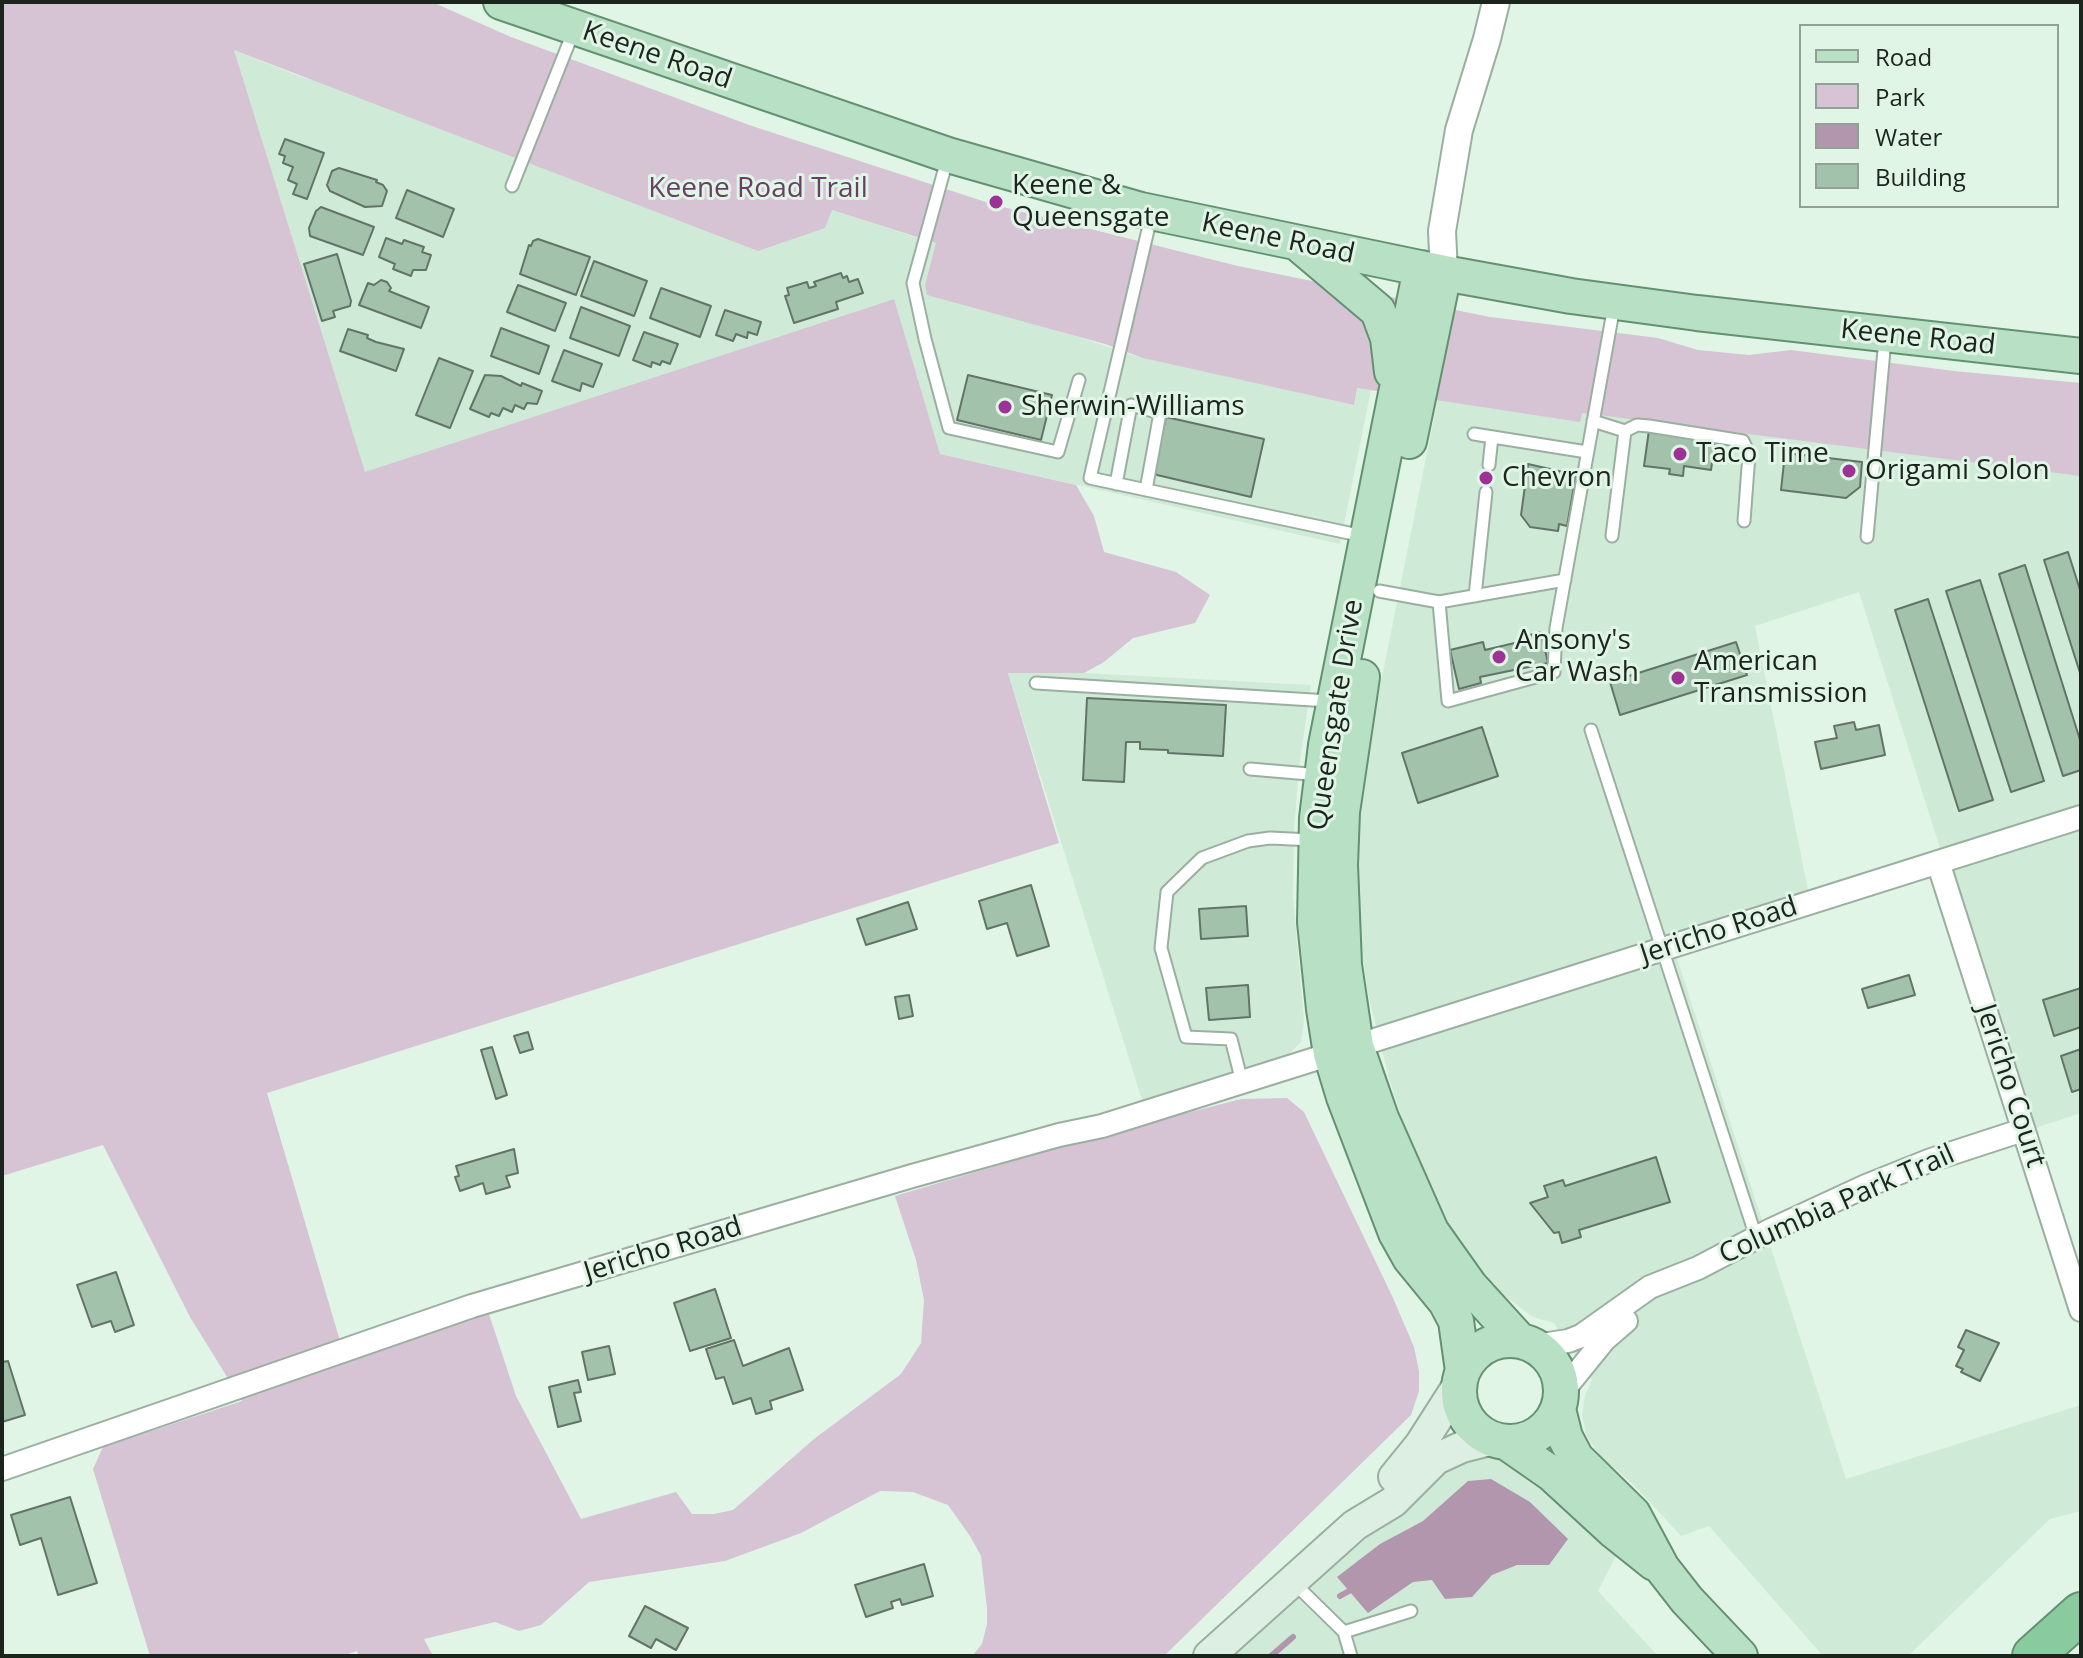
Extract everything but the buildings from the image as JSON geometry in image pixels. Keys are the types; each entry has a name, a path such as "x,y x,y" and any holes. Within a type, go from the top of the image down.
{"highway":[{"path":"2033,1655 2081,1613"}],"main road":[{"name":"Keene Road","path":"501,2 948,155 1152,212 1298,244 1615,302 2081,356"},
{"path":"1298,244 1378,311 1388,338 1395,391"},
{"name":"Queensgate Drive","path":"1433,270 1395,391 1334,701 1321,775 1316,840 1316,936 1344,1050 1359,1141 1396,1233 1410,1258 1446,1302 1456,1321 1461,1378"},
{"name":"Queensgate Drive","path":"1344,1050 1348,994 1342,931 1342,812 1352,733 1433,270"},
{"path":"1344,1050 1339,1053 1347,1059 1381,1118 1443,1250 1470,1286 1528,1344 1555,1366 1565,1437 1573,1454 1633,1514 1662,1568 1694,1608 1740,1656"},
{"path":"1355,1525 1420,1445 1470,1359 1493,1343 1528,1344"},
{"path":"1461,1378 1463,1412 1471,1424 1552,1474 1614,1531 1662,1568"},
{"path":"1209,1656 1355,1525 1393,1502 1443,1455 1477,1442 1523,1440 1537,1434 1549,1423 1559,1401"}],"street":[{"name":"Queensgate Drive","path":"1433,270 1459,130 1496,2"},
{"name":"Jericho Road","path":"2,1469 472,1306 927,1172 1102,1126 2081,817"},
{"name":"Jericho Court","path":"1938,862 2081,1310"},
{"name":"Columbia Park Trail","path":"1528,1344 1568,1341 1581,1336 1650,1287 1698,1268 1756,1237 1866,1186 1931,1160 2023,1130"},
{"name":"Columbia Park Trail","path":"1559,1401 1604,1340 1698,1268"}],"lane":[{"path":"512,186 575,29"},
{"path":"948,155 913,283 949,428 1058,452 1079,380"},
{"path":"1152,212 1090,478 1367,537"},
{"path":"1439,602 1448,701 1554,672 1556,628 1615,302"},
{"path":"1867,537 1886,334"},
{"path":"1116,484 1131,405 1160,413 1146,490"},
{"path":"1593,421 1625,431 1637,425 1649,426 1743,441 1749,454 1744,521"},
{"path":"1612,536 1625,431"},
{"path":"1474,434 1587,452"},
{"path":"1489,465 1492,437"},
{"path":"1475,596 1486,492"},
{"path":"1379,591 1439,602 1565,580"},
{"path":"1036,683 1334,701"},
{"path":"1591,730 1756,1237"},
{"path":"1250,769 1321,775"},
{"path":"1242,1082 1231,1039 1186,1037 1161,948 1167,892 1202,858 1248,841 1270,838 1316,840"},
{"path":"1291,1581 1344,1632 1351,1656"},
{"path":"1344,1632 1411,1611"}],"shaded area":[{"path":"234,50 301,77 832,210 937,244 925,285 1132,355 1354,405 1357,388 1371,390 1340,544 940,454 893,299 365,473"},
{"path":"1448,348 2081,424 2081,1113 2029,1130 1859,592 1755,626 1811,905 1674,949 1846,1479 2081,1405 2081,1511 2050,1519 1908,1656 1823,1656 1709,1526 1681,1536 1634,1485 1601,1457 1587,1437 1582,1416 1585,1396 1592,1380 1554,1323 1533,1317 1503,1295 1469,1257 1435,1201 1405,1128 1368,994 1359,904 1359,832 1369,742"},
{"path":"1008,673 1084,673 1311,685 1294,829 1293,896 1304,1021 1301,1042 1289,1054 1142,1100"},
{"path":"1485,1456 1503,1460 1526,1471 1618,1552 1598,1591 1658,1656 1230,1656 1364,1540 1373,1526 1453,1463"}],"green space":[{"name":"Keene Road Trail","path":"2,2 432,2 511,37 752,126 995,205 1238,266 1490,317 1658,338 1698,350 1749,355 1791,350 1954,371 2081,383 2081,476 1582,413 1580,422 1357,388 1354,405 1143,358 1105,344 927,295 925,285 936,243 832,210 825,228 758,251 234,50 365,472 894,299 940,454 1076,485 1094,516 1104,552 1176,572 1210,595 1195,623 1133,638 1104,662 1084,673 1008,673 1059,843 267,1093 340,1341 483,1296 516,1396 581,1519 676,1492 692,1514 733,1510 814,1439 901,1374 921,1343 924,1300 916,1260 895,1196 1083,1140 1241,1099 1287,1098 1304,1112 1393,1298 1414,1347 1419,1391 1411,1415 1164,1656 972,1656 982,1644 987,1608 981,1556 970,1536 948,1505 913,1492 880,1491 801,1533 725,1561 589,1582 541,1625 519,1631 495,1622 424,1639 433,1656 359,1656 357,1651 342,1656 150,1656 93,1469 103,1447 242,1401 190,1317 103,1145 2,1176"}],"water":[{"path":"1491,1479 1530,1502 1568,1539 1549,1565 1517,1565 1492,1575 1472,1597 1445,1599 1432,1580 1413,1582 1368,1613 1337,1577 1380,1544 1423,1521 1468,1481"}],"waterway":[{"path":"1340,1596 1349,1591"},
{"path":"1271,1656 1293,1637"}],"place":[{"name":"Keene & Queensgate","path":"996,202"},
{"name":"Sherwin-Williams","path":"1005,407"},
{"name":"Taco Time","path":"1680,454"},
{"name":"Origami Solon","path":"1849,471"},
{"name":"Chevron","path":"1486,478"},
{"name":"Ansony's Car Wash","path":"1499,657"},
{"name":"American Transmission","path":"1678,678"}]}
